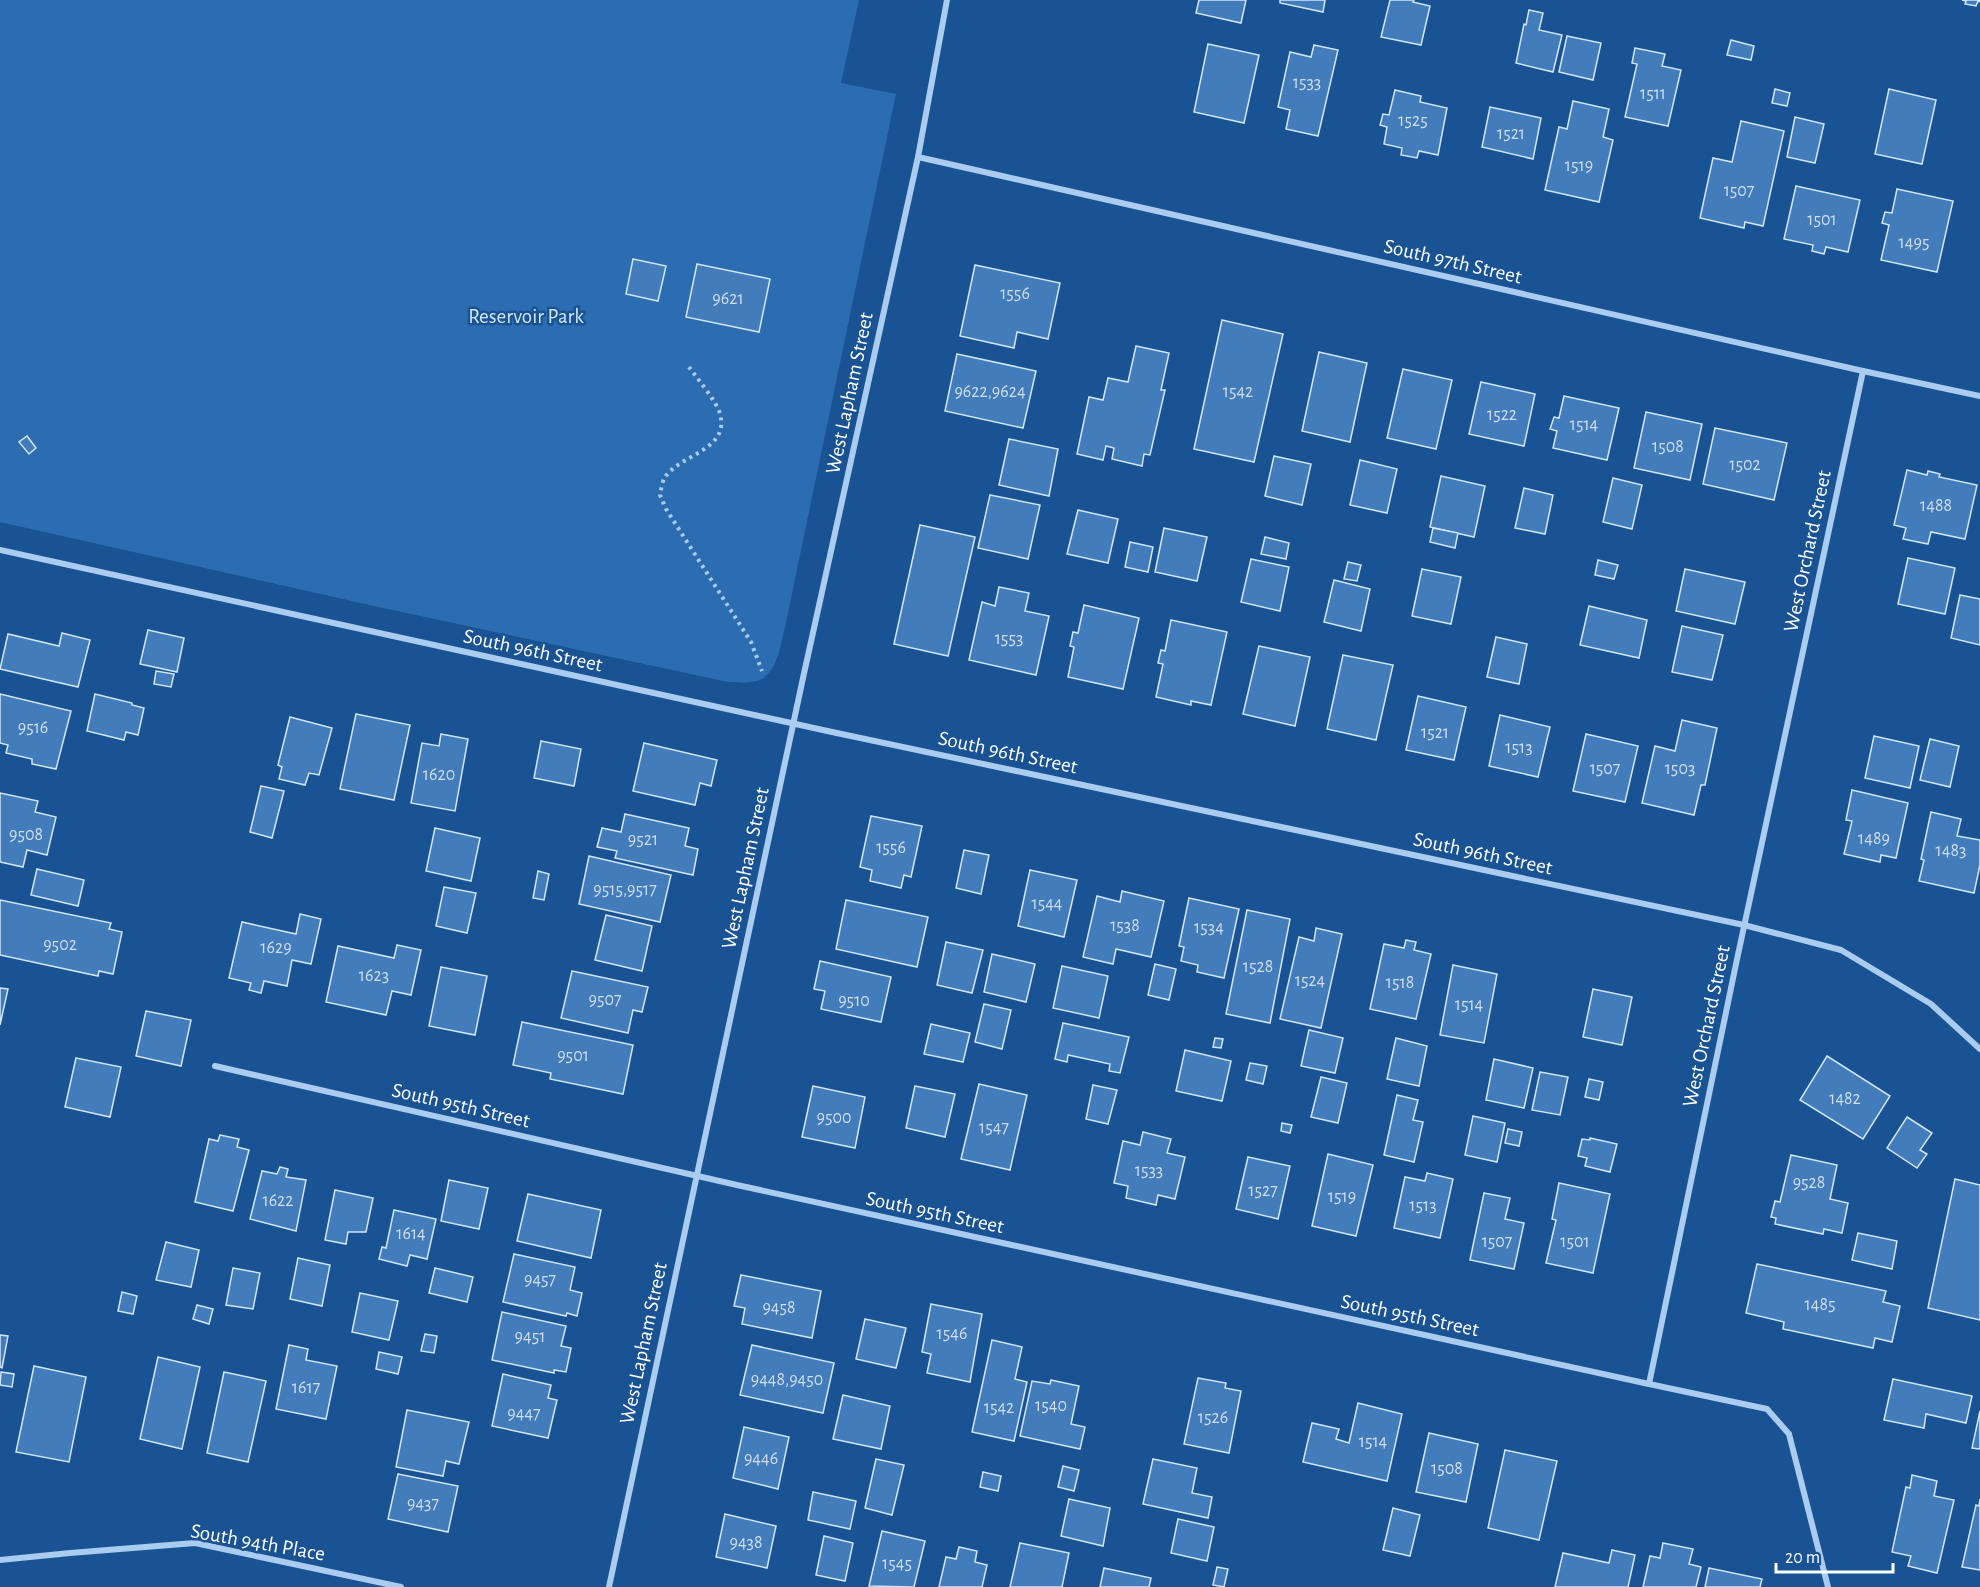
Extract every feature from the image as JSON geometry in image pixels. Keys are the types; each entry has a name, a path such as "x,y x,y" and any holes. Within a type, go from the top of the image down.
{"street":[{"name":"West Lapham Street","path":"609,1587 695,1176 918,157 947,0"},
{"name":"South 97th Street","path":"918,157 1980,396"},
{"name":"West Orchard Street","path":"1649,1384 1744,925 1863,371"},
{"name":"South 96th Street","path":"0,550 793,723 1744,925 1841,950 1931,1004 1980,1049"},
{"name":"South 95th Street","path":"215,1066 695,1176 1649,1384"},
{"path":"1649,1384 1767,1409 1789,1434 1828,1587"},
{"name":"South 94th Place","path":"0,1560 195,1543 400,1587"}],"path":[{"path":"689,367 720,414 720,429 715,443 681,463 665,477 660,495 683,536 751,642 762,671"}],"green space":[{"name":"Reservoir Park","path":"0,0 859,0 841,83 896,94 785,627 778,655 767,675 754,682 728,682 0,522"}],"building":[{"path":"1199,0 1246,0 1241,23 1196,13"},
{"path":"1280,0 1325,0 1323,12 1280,3"},
{"path":"1390,0 1414,0 1413,2 1430,6 1421,45 1381,37"},
{"path":"1962,0 1980,0 1980,2 1978,1 1976,6 1965,4 1966,1"},
{"path":"1529,10 1543,13 1539,30 1562,35 1553,72 1516,63"},
{"path":"1567,36 1601,43 1593,80 1559,72"},
{"path":"1731,40 1754,46 1751,60 1727,55"},
{"path":"1208,44 1259,55 1244,123 1194,112"},
{"path":"1314,45 1338,50 1318,136 1286,129 1290,110 1278,107 1290,52 1311,57"},
{"path":"1635,48 1665,54 1662,66 1681,70 1668,126 1625,117 1637,64 1632,63"},
{"path":"1775,89 1790,93 1787,106 1772,103"},
{"path":"1889,89 1936,100 1922,164 1875,154"},
{"path":"1395,90 1421,96 1420,102 1447,108 1438,155 1419,151 1417,158 1401,155 1402,148 1384,144 1387,127 1380,125 1383,114 1389,115"},
{"path":"1573,101 1609,109 1603,137 1613,140 1599,202 1545,190 1559,127 1567,129"},
{"path":"1490,107 1541,118 1533,159 1482,147"},
{"path":"1795,117 1824,124 1815,163 1787,157"},
{"path":"1741,121 1784,131 1763,226 1745,222 1744,228 1700,218 1713,158 1732,162"},
{"path":"1796,186 1860,200 1848,252 1826,247 1824,254 1812,251 1813,245 1784,239"},
{"path":"1897,189 1953,201 1937,272 1881,260 1889,225 1882,223 1885,212 1892,213"},
{"path":"633,259 666,266 658,301 626,294"},
{"path":"697,264 770,279 759,332 686,317"},
{"path":"975,265 1060,283 1048,339 1017,332 1014,348 960,336"},
{"path":"1222,320 1283,334 1254,462 1194,449"},
{"path":"1136,346 1169,353 1161,390 1165,390 1150,455 1144,454 1142,466 1112,459 1114,448 1106,446 1103,460 1077,454 1089,397 1103,400 1108,378 1128,382"},
{"path":"1319,352 1367,363 1350,442 1302,431"},
{"path":"957,354 1036,371 1023,428 945,411"},
{"path":"1403,369 1452,380 1436,449 1387,438"},
{"path":"1481,382 1535,394 1524,446 1469,434"},
{"path":"1564,396 1619,408 1607,460 1553,448 1557,431 1550,429 1554,417 1559,418"},
{"path":"1646,412 1702,424 1690,480 1634,468"},
{"path":"1715,428 1787,443 1774,500 1703,484"},
{"path":"27,436 36,448 29,454 19,442"},
{"path":"1009,439 1058,449 1049,496 999,485"},
{"path":"1274,456 1311,464 1302,505 1265,496"},
{"path":"1360,460 1397,469 1387,513 1350,505"},
{"path":"1907,470 1927,475 1928,471 1940,474 1939,477 1977,485 1965,539 1931,532 1928,544 1903,539 1906,528 1894,525"},
{"path":"1441,476 1485,486 1474,537 1430,527"},
{"path":"1613,478 1642,485 1632,529 1603,522"},
{"path":"1524,488 1553,495 1545,534 1515,528"},
{"path":"990,495 1040,505 1028,559 978,548"},
{"path":"1078,510 1118,519 1108,563 1067,554"},
{"path":"920,525 975,537 948,656 894,644"},
{"path":"1164,528 1207,537 1197,581 1155,572"},
{"path":"1433,528 1458,533 1455,548 1430,542"},
{"path":"1265,537 1289,543 1286,559 1261,554"},
{"path":"1130,542 1153,547 1148,572 1125,567"},
{"path":"1908,558 1955,568 1945,614 1898,604"},
{"path":"1251,559 1289,567 1280,611 1241,602"},
{"path":"1598,560 1618,565 1614,579 1595,575"},
{"path":"1348,562 1361,565 1357,581 1344,579"},
{"path":"1422,569 1461,577 1451,624 1412,616"},
{"path":"1685,569 1745,582 1735,624 1676,611"},
{"path":"1334,580 1370,589 1361,631 1324,622"},
{"path":"999,587 1029,593 1025,611 1049,616 1036,675 969,660 982,602 995,606"},
{"path":"1960,595 1980,599 1980,645 1951,638"},
{"path":"1084,605 1139,618 1123,689 1068,677 1074,647 1070,646 1073,632 1078,633"},
{"path":"1589,606 1647,620 1639,658 1580,645"},
{"path":"1171,620 1227,632 1211,705 1191,701 1191,705 1156,697 1163,664 1158,663 1161,650 1165,651"},
{"path":"1682,626 1723,635 1712,680 1672,672"},
{"path":"148,630 184,638 177,672 140,664"},
{"path":"62,633 90,640 78,687 0,669 8,634 59,646"},
{"path":"1496,637 1527,644 1519,684 1487,677"},
{"path":"1259,646 1310,657 1295,726 1243,714"},
{"path":"1343,655 1393,665 1376,740 1327,729"},
{"path":"156,671 174,674 171,687 154,684"},
{"path":"0,694 71,711 56,769 32,764 32,759 6,753 8,745 0,743"},
{"path":"95,694 144,708 138,735 126,732 124,740 87,731"},
{"path":"1418,696 1466,707 1454,760 1406,750"},
{"path":"356,714 410,725 394,800 340,789"},
{"path":"1500,715 1550,727 1538,777 1489,766"},
{"path":"290,717 332,728 319,775 309,773 305,785 279,779 282,767 278,765"},
{"path":"1682,720 1717,728 1705,785 1701,785 1694,815 1642,803 1655,746 1675,751"},
{"path":"441,734 468,739 455,811 411,803 422,743 439,746"},
{"path":"1586,734 1638,746 1625,802 1573,791"},
{"path":"1874,736 1919,746 1910,788 1865,778"},
{"path":"1930,739 1959,746 1950,787 1920,780"},
{"path":"541,741 581,749 574,786 534,778"},
{"path":"644,743 717,760 711,786 700,783 695,805 633,791"},
{"path":"261,786 284,791 272,838 250,832"},
{"path":"1852,790 1908,803 1896,858 1881,855 1880,862 1844,854 1852,821 1846,820"},
{"path":"0,793 38,801 35,812 56,817 47,855 27,850 23,867 0,862"},
{"path":"1931,812 1961,819 1957,836 1980,840 1980,865 1974,893 1919,881"},
{"path":"625,814 689,828 685,846 698,849 693,875 615,858 617,851 597,847 602,828 621,832"},
{"path":"871,816 922,826 911,877 904,875 901,888 870,881 872,870 860,867"},
{"path":"435,828 480,838 471,881 426,871"},
{"path":"964,850 989,855 981,894 956,888"},
{"path":"589,856 671,875 660,922 579,904"},
{"path":"37,869 84,880 78,906 31,895"},
{"path":"1030,870 1077,880 1064,937 1018,926"},
{"path":"538,871 549,874 544,900 533,898"},
{"path":"444,887 476,893 467,933 436,926"},
{"path":"1122,891 1164,901 1151,957 1116,949 1113,964 1083,957 1097,896 1120,902"},
{"path":"1189,898 1239,909 1224,978 1197,972 1198,965 1181,961 1184,947 1179,946"},
{"path":"0,900 111,923 109,929 122,932 113,974 99,971 98,976 0,955"},
{"path":"846,900 928,917 917,967 836,949"},
{"path":"1247,910 1290,919 1270,1023 1226,1014"},
{"path":"300,914 321,919 311,964 292,960 287,986 264,981 261,993 249,990 251,983 229,978 242,922 296,934"},
{"path":"606,915 652,926 642,971 595,960"},
{"path":"1316,928 1342,934 1321,1028 1280,1019 1299,937 1314,941"},
{"path":"1406,940 1416,942 1414,950 1431,954 1416,1019 1370,1009 1384,944 1404,948"},
{"path":"946,942 983,950 972,993 937,985"},
{"path":"397,945 421,950 411,995 392,991 386,1015 326,1002 338,946 394,958"},
{"path":"992,954 1035,964 1026,1002 984,992"},
{"path":"820,961 891,977 881,1022 821,1009 825,991 814,989"},
{"path":"1155,964 1176,969 1169,1000 1148,995"},
{"path":"1453,965 1497,974 1484,1043 1440,1035"},
{"path":"1062,966 1108,976 1099,1018 1053,1008"},
{"path":"441,967 487,976 475,1035 429,1026"},
{"path":"572,971 648,987 642,1012 633,1010 628,1033 561,1018"},
{"path":"0,988 8,989 0,1025"},
{"path":"1593,989 1632,997 1622,1045 1583,1037"},
{"path":"984,1004 1011,1010 1002,1049 975,1042"},
{"path":"146,1011 191,1020 181,1066 136,1056"},
{"path":"522,1022 633,1045 623,1094 550,1079 551,1073 513,1065"},
{"path":"1063,1023 1129,1037 1120,1073 1109,1071 1110,1064 1068,1055 1067,1062 1055,1059"},
{"path":"931,1024 970,1033 963,1062 924,1054"},
{"path":"1309,1030 1343,1038 1335,1073 1301,1066"},
{"path":"1215,1038 1223,1039 1221,1048 1213,1047"},
{"path":"1396,1038 1427,1046 1419,1086 1387,1079"},
{"path":"1185,1050 1231,1061 1222,1101 1176,1091"},
{"path":"1827,1056 1890,1096 1863,1139 1800,1100"},
{"path":"76,1058 121,1067 110,1117 65,1107"},
{"path":"1494,1059 1533,1068 1524,1108 1486,1100"},
{"path":"1250,1063 1267,1066 1263,1084 1246,1080"},
{"path":"1540,1072 1568,1077 1560,1115 1532,1110"},
{"path":"1321,1077 1347,1083 1338,1123 1311,1117"},
{"path":"1589,1079 1603,1082 1599,1100 1585,1097"},
{"path":"979,1084 1027,1095 1010,1170 961,1159"},
{"path":"1093,1085 1117,1090 1108,1124 1086,1119"},
{"path":"813,1086 865,1097 855,1148 802,1137"},
{"path":"915,1086 955,1094 945,1137 906,1128"},
{"path":"1397,1095 1418,1100 1413,1120 1423,1122 1414,1162 1384,1155"},
{"path":"1473,1116 1505,1123 1497,1162 1465,1155"},
{"path":"1907,1117 1932,1133 1920,1150 1927,1154 1917,1168 1887,1148"},
{"path":"1282,1123 1292,1125 1290,1133 1281,1131"},
{"path":"1508,1129 1522,1132 1519,1146 1505,1143"},
{"path":"1143,1132 1171,1139 1167,1153 1185,1157 1175,1199 1158,1195 1156,1205 1126,1198 1128,1186 1114,1183 1123,1141 1140,1145"},
{"path":"220,1135 239,1139 237,1147 249,1150 233,1211 195,1202 209,1139 218,1141"},
{"path":"1590,1138 1617,1144 1610,1172 1585,1166 1587,1158 1578,1156 1582,1139 1590,1140"},
{"path":"1328,1154 1373,1165 1356,1236 1312,1226"},
{"path":"1791,1155 1837,1165 1830,1199 1848,1203 1842,1233 1824,1229 1823,1234 1775,1224 1776,1218 1771,1217 1775,1201 1780,1202"},
{"path":"1248,1157 1290,1166 1278,1219 1236,1209"},
{"path":"280,1167 288,1169 286,1177 306,1180 296,1231 250,1219 262,1171 277,1174"},
{"path":"1427,1173 1453,1179 1440,1238 1394,1228 1405,1177 1425,1181"},
{"path":"1955,1179 1980,1185 1980,1320 1928,1308"},
{"path":"449,1180 488,1188 479,1229 441,1221"},
{"path":"1559,1183 1610,1194 1593,1273 1546,1263 1556,1220 1552,1219"},
{"path":"335,1190 373,1198 366,1232 348,1232 346,1244 325,1240"},
{"path":"1484,1193 1510,1198 1505,1219 1524,1223 1514,1269 1470,1260"},
{"path":"528,1194 601,1210 591,1258 517,1241"},
{"path":"394,1210 436,1219 427,1259 410,1255 407,1266 379,1259 382,1247 386,1248"},
{"path":"1858,1233 1897,1241 1892,1269 1852,1260"},
{"path":"166,1242 199,1250 191,1287 156,1280"},
{"path":"514,1254 575,1267 570,1290 582,1293 577,1316 567,1313 566,1316 503,1302"},
{"path":"298,1258 330,1265 322,1306 290,1299"},
{"path":"1757,1264 1886,1291 1883,1302 1900,1306 1892,1342 1875,1338 1873,1348 1783,1329 1784,1322 1746,1313"},
{"path":"233,1268 260,1273 253,1309 226,1305"},
{"path":"435,1268 473,1277 467,1302 429,1293"},
{"path":"741,1275 821,1291 812,1338 742,1324 745,1308 734,1306"},
{"path":"122,1292 137,1296 133,1314 118,1311"},
{"path":"360,1293 398,1301 389,1340 352,1332"},
{"path":"931,1304 982,1314 970,1382 927,1373 931,1354 922,1352"},
{"path":"197,1305 213,1309 209,1324 193,1319"},
{"path":"502,1312 566,1326 561,1346 571,1348 566,1372 554,1370 554,1373 492,1360"},
{"path":"865,1319 906,1328 896,1368 856,1359"},
{"path":"425,1334 437,1336 434,1353 421,1351"},
{"path":"0,1335 8,1336 2,1368 0,1367"},
{"path":"992,1340 1022,1347 1015,1379 1027,1382 1014,1441 972,1432"},
{"path":"289,1345 308,1349 306,1360 337,1366 326,1419 276,1409"},
{"path":"752,1345 834,1363 823,1413 740,1395"},
{"path":"379,1352 402,1357 398,1374 376,1369"},
{"path":"158,1357 200,1367 182,1449 140,1439"},
{"path":"34,1366 86,1377 69,1462 16,1452"},
{"path":"1,1372 14,1374 12,1387 0,1385"},
{"path":"224,1372 266,1381 248,1462 207,1453"},
{"path":"503,1374 551,1385 548,1398 557,1400 548,1438 492,1426"},
{"path":"1198,1378 1226,1383 1225,1388 1241,1391 1229,1453 1184,1444"},
{"path":"1893,1379 1972,1396 1966,1423 1926,1414 1924,1428 1884,1420"},
{"path":"1051,1380 1079,1386 1071,1424 1085,1427 1080,1449 1020,1436 1032,1381 1050,1384"},
{"path":"843,1395 890,1406 881,1449 833,1439"},
{"path":"1358,1403 1402,1414 1387,1481 1303,1462 1312,1423 1339,1429 1336,1439 1349,1443"},
{"path":"407,1410 469,1422 459,1464 446,1461 443,1476 396,1467"},
{"path":"1980,1411 1980,1449 1972,1448"},
{"path":"744,1427 789,1437 778,1489 733,1478"},
{"path":"1429,1433 1478,1444 1466,1502 1416,1492"},
{"path":"1505,1450 1557,1461 1539,1540 1488,1528"},
{"path":"876,1459 904,1465 892,1515 865,1508"},
{"path":"1153,1459 1197,1468 1192,1493 1212,1497 1208,1518 1143,1504"},
{"path":"1063,1466 1079,1470 1074,1491 1058,1487"},
{"path":"983,1472 1001,1476 998,1491 980,1487"},
{"path":"398,1474 458,1486 448,1532 388,1519"},
{"path":"1912,1475 1937,1481 1934,1496 1954,1500 1937,1573 1908,1566 1911,1556 1892,1552 1906,1487 1910,1488"},
{"path":"813,1492 856,1501 850,1529 808,1520"},
{"path":"1069,1499 1110,1508 1103,1546 1061,1536"},
{"path":"1980,1499 1980,1570 1962,1567 1976,1505 1979,1506"},
{"path":"1393,1508 1420,1515 1410,1556 1383,1550"},
{"path":"725,1514 776,1526 767,1568 716,1557"},
{"path":"1178,1519 1214,1527 1207,1561 1171,1553"},
{"path":"882,1531 925,1541 914,1587 869,1586"},
{"path":"824,1536 853,1543 845,1581 816,1575"},
{"path":"1020,1543 1069,1553 1062,1587 1010,1587"},
{"path":"1663,1543 1693,1549 1689,1564 1701,1567 1696,1587 1643,1587 1650,1556 1660,1558"},
{"path":"959,1547 977,1551 975,1562 987,1565 982,1587 939,1587 946,1557 956,1559"},
{"path":"1612,1550 1635,1555 1628,1587 1555,1587 1563,1553 1609,1563"},
{"path":"1217,1567 1228,1569 1224,1587 1213,1585"},
{"path":"1104,1568 1151,1578 1149,1587 1100,1587"},
{"path":"1709,1568 1762,1579 1760,1587 1705,1587"}]}
